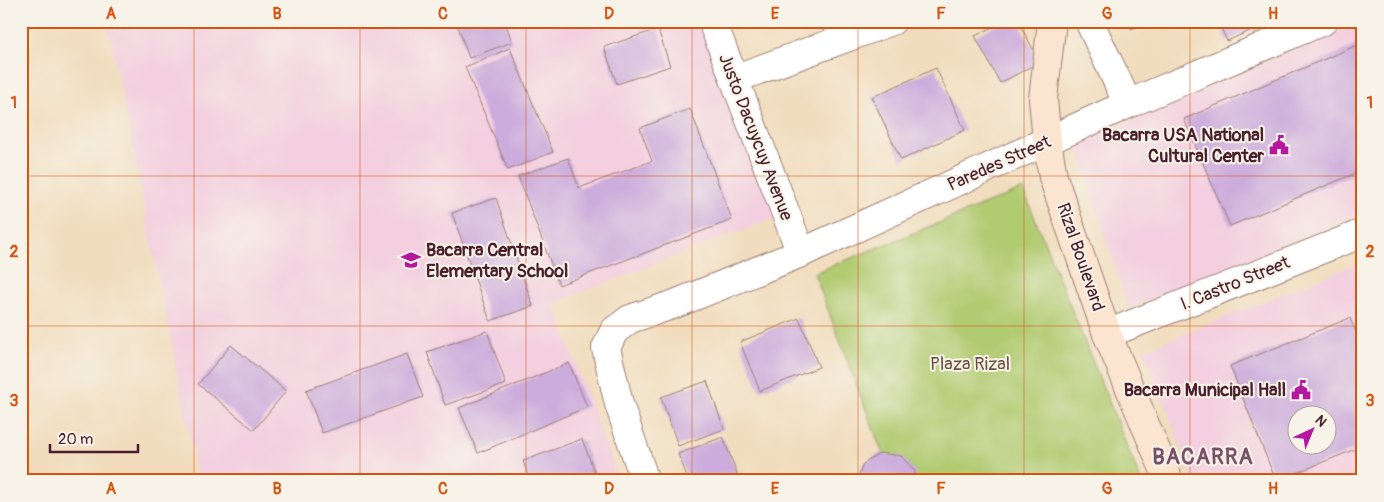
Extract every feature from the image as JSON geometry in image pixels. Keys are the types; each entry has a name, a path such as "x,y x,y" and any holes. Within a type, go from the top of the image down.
{"main road":[{"name":"Rizal Boulevard","path":"1052,21 1043,99 1053,177 1107,334 1169,481"}],"street":[{"name":"Justo Dacuycuy Avenue","path":"712,21 801,253"},
{"path":"734,79 892,21"},
{"path":"1089,21 1128,104"},
{"name":"Paredes Street","path":"645,481 619,404 606,348 614,331 630,319 675,304 801,253 1128,104 1323,21"},
{"name":"I. Castro Street","path":"1107,334 1363,233"}],"shaded area":[{"name":"Bacarra Central Elementary School","path":"107,21 701,21 779,216 554,303 619,481 199,481"},
{"path":"1354,23 1363,47 1363,213 1128,308 1077,145"},
{"path":"1363,261 1363,481 1194,481 1144,350"}],"green space":[{"name":"Plaza Rizal","path":"1023,189 1141,481 893,481 814,273"}],"building":[{"path":"456,21 505,21 512,42 469,58"},
{"path":"1004,21 1018,21 1040,62 1000,83 975,36"},
{"path":"1128,21 1152,21 1152,22 1131,29"},
{"path":"1218,21 1272,21 1227,41"},
{"path":"658,29 670,66 617,84 604,47"},
{"name":"Bacarra USA National Cultural Center","path":"1360,44 1363,50 1363,170 1230,226 1184,119"},
{"path":"510,48 553,152 508,170 465,67"},
{"path":"936,68 965,130 901,160 872,97"},
{"path":"690,109 732,220 559,285 518,176 568,158 579,188 652,161 640,128"},
{"path":"496,198 533,306 490,321 452,213"},
{"path":"1363,281 1363,297 1357,283"},
{"path":"799,318 819,367 760,391 740,342"},
{"name":"Bacarra Municipal Hall","path":"1350,318 1363,349 1363,446 1276,481 1230,366"},
{"path":"487,331 506,384 445,405 427,352"},
{"path":"231,345 286,391 254,430 198,384"},
{"path":"407,354 423,397 322,433 306,390"},
{"path":"569,363 587,407 478,453 459,408"},
{"path":"707,381 724,429 678,446 661,397"},
{"path":"723,437 740,481 689,481 678,454"},
{"path":"582,439 598,481 530,481 523,461"},
{"path":"880,453 901,456 915,471 915,481 857,481 863,464"}],"place":[{"name":"Bacarra USA National Cultural Center","path":"1279,145"},
{"name":"Bacarra Central Elementary School","path":"411,260"},
{"name":"Bacarra Municipal Hall","path":"1301,390"}],"district":[{"name":"BACARRA","path":"1203,456"}]}
